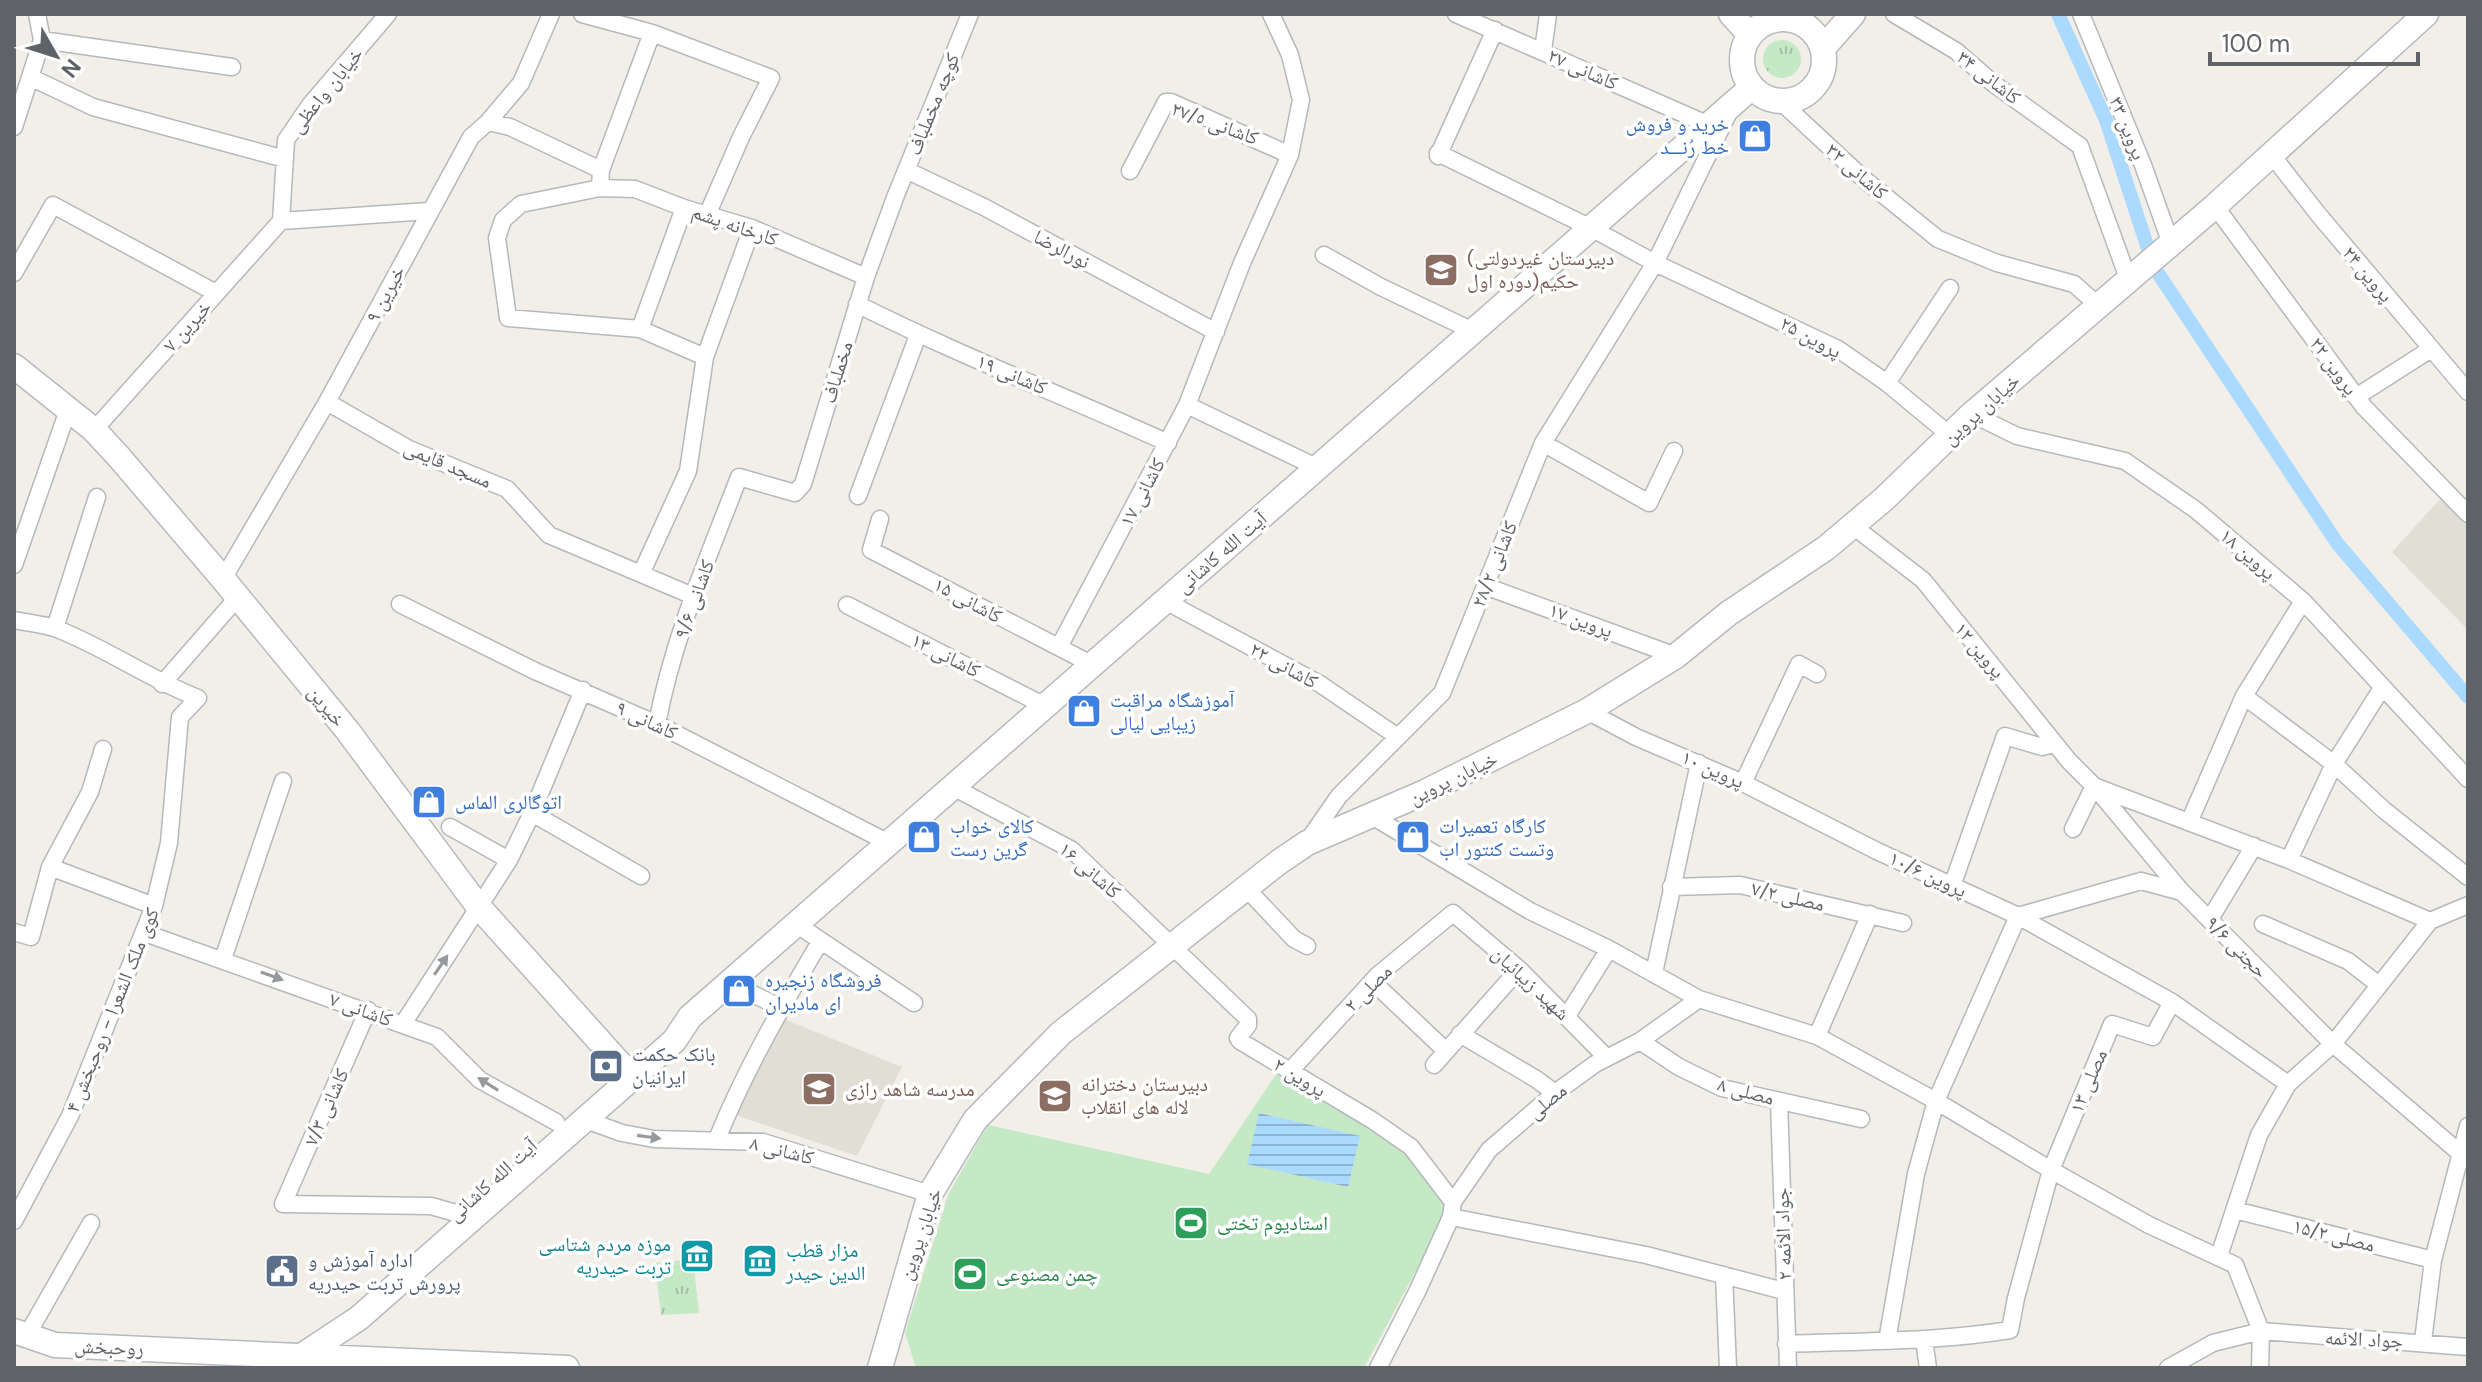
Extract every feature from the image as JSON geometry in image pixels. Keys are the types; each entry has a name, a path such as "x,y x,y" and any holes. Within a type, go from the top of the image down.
{"street":[{"path":"14,125 42,40 37,14"},
{"name":"خیابان واعظی","path":"281,221 286,140 310,105 388,14"},
{"name":"خیرین ۹","path":"162,684 230,588 429,211 471,137 521,83 551,14"},
{"path":"582,14 652,33 771,78 708,213"},
{"name":"کوچه مخملباف","path":"896,195 970,14"},
{"name":"کاشانی ۱۷","path":"1059,647 1187,405 1242,263 1290,155 1301,100 1290,55 1271,14"},
{"name":"کاشانی ۲۷","path":"1456,14 1709,125"},
{"path":"1543,51 1548,14"},
{"path":"1731,14 1750,35"},
{"path":"1823,48 1853,14"},
{"name":"کاشانی ۳۴","path":"1894,14 1956,51 1994,84 2080,146 2150,263"},
{"name":"پروین ۳۳","path":"2081,14 2143,165 2150,263"},
{"name":"خیابان پروین","path":"880,1368 930,1194 975,1120 1061,1033 1307,843 1423,793 1587,711 1676,656 1729,613 1826,548 1972,414 2215,206 2426,14"},
{"path":"1783,15 1808,26 1818,37 1823,48 1823,72 1817,83 1799,98 1779,100 1762,95 1752,87 1742,61 1750,35 1759,26 1783,15"},
{"name":"پروین ۲۵","path":"1495,30 1438,154 1591,228 1655,263 1838,349 1887,383 1951,436"},
{"path":"652,33 601,179 521,204 503,220 497,238 508,318 640,329 705,357"},
{"path":"42,40 232,67"},
{"path":"30,77 93,107 285,159"},
{"name":"آیت الله کاشانی","path":"296,1362 359,1318 674,1041 690,1017 729,982 1752,87"},
{"name":"کاشانی ۳۲","path":"1779,100 1865,180 1938,239 1997,263 2074,284 2100,307"},
{"name":"کاشانی ٢٧/٥","path":"1130,171 1166,102 1290,155"},
{"name":"کاشانی ۲۸/۲","path":"1307,843 1339,796 1442,693 1543,443 1655,263 1734,103"},
{"name":"کارخانه پشم","path":"488,122 510,127 601,179 752,228 866,277"},
{"name":"پروین ۲۴","path":"2271,154 2468,392"},
{"name":"نورالرضا","path":"906,170 984,207 1216,332"},
{"name":"مخملباف","path":"739,477 795,493 800,490 857,304 896,195"},
{"path":"14,273 53,205 216,293"},
{"name":"پروین ۲۲","path":"2215,206 2356,397 2468,514"},
{"path":"640,329 684,208"},
{"path":"281,221 429,211"},
{"name":"خیرین ۷","path":"94,430 281,221"},
{"path":"641,574 688,471 705,357 752,228"},
{"path":"1324,255 1381,287 1473,331"},
{"path":"1887,383 1950,288"},
{"name":"کاشانی ۱۹","path":"857,304 918,335 1168,443"},
{"path":"858,496 918,335"},
{"path":"2356,397 2431,349"},
{"name":"خیرین","path":"14,366 94,430 347,730 478,906 621,1065"},
{"name":"مسجد قایمی","path":"327,402 409,449 507,489 549,535 693,596"},
{"path":"1187,405 1318,468"},
{"path":"14,565 68,410"},
{"name":"پروین ۱۸","path":"1972,414 2017,436 2125,461 2196,510 2303,601 2468,779"},
{"path":"1543,443 1649,503 1674,451"},
{"name":"کاشانی ۹/۶","path":"657,724 665,683 693,596 739,477"},
{"path":"55,628 97,497"},
{"name":"کاشانی ۱۵","path":"880,519 871,550 1093,665"},
{"name":"پروین ۱۲","path":"1853,526 1923,580 2055,744 2144,847"},
{"name":"پروین ۱۷","path":"1485,586 1676,656"},
{"name":"کاشانی ۲۲","path":"1165,601 1320,684 1398,737"},
{"path":"2190,820 2244,696 2303,601"},
{"name":"کاشانی ۹","path":"400,604 497,653 657,724 889,843"},
{"name":"کاشانی ۱۳","path":"847,605 1045,706"},
{"path":"14,620 55,628 122,659 162,684"},
{"path":"1743,783 1799,664 1817,674"},
{"name":"کوی ملک الشعرا - روحبخش ۴","path":"14,1221 70,1116 154,906 169,843 180,717 198,698 162,684"},
{"path":"2289,860 2334,764 2382,688"},
{"path":"403,1024 509,860 583,690"},
{"path":"2244,696 2334,764 2384,810 2468,877"},
{"name":"پروین ۱۰","path":"1587,711 1636,737 1743,783 1838,830"},
{"path":"1952,886 2005,736 2042,747 2055,744"},
{"path":"14,932 31,937 50,867 90,792 103,749"},
{"path":"1654,973 1699,763"},
{"path":"223,959 283,781"},
{"path":"2073,829 2094,786"},
{"name":"پروین ۱۲","path":"2094,786 2190,820 2430,921"},
{"name":"کاشانی ۱۶","path":"953,787 1072,850 1174,945"},
{"path":"532,813 641,876"},
{"path":"1372,816 1530,911 1609,949 1699,999 1817,1036 2149,1225 2235,1265 2261,1331 2260,1368"},
{"path":"450,827 509,860"},
{"name":"پروین ۱۰/۶","path":"1838,830 2018,916 2172,1002 2288,1084"},
{"path":"2210,919 2254,846"},
{"path":"2141,881 2144,847"},
{"name":"حجتی ۹/۶","path":"2144,847 2182,892 2333,1044 2465,1157"},
{"path":"50,867 154,906"},
{"path":"1887,1341 1916,1174 1936,1101 2018,916 2141,881 2182,892"},
{"name":"مصلی ۷/۲","path":"1671,887 1740,885 1903,923"},
{"path":"1246,888 1294,939 1307,946"},
{"path":"2219,1256 2259,1135 2288,1084 2333,1044 2430,921 2468,905"},
{"name":"شهید زیبائیان","path":"1453,913 1519,969 1606,1057"},
{"name":"مصلی ۲","path":"1290,1071 1372,981 1453,913"},
{"path":"1817,1036 1870,914"},
{"path":"796,924 914,1003"},
{"path":"2263,924 2348,961 2379,985"},
{"name":"کاشانی ۷","path":"145,933 437,1037 480,1080 556,1122"},
{"path":"717,1139 734,1098 781,1008 820,942"},
{"name":"پروین ۲","path":"1174,945 1248,1019 1248,1025 1238,1038 1240,1041 1411,1147 1452,1209"},
{"path":"1567,1016 1609,949"},
{"path":"1434,1065 1519,969"},
{"path":"1372,981 1446,1051"},
{"path":"729,982 781,1008"},
{"name":"مصلی","path":"1378,1368 1417,1292 1452,1209 1489,1150 1555,1093 1606,1057 1640,1041 1699,999"},
{"name":"مصلی ۱۳","path":"2051,1170 2112,1024 2153,1037 2172,1002"},
{"name":"کاشانی ۷/۳","path":"368,1010 283,1204 431,1206 456,1213"},
{"name":"آیت الله کاشانی","path":"296,1362 348,1306 621,1065 665,1029 690,1017"},
{"path":"1460,1034 1555,1093"},
{"name":"مصلی ۸","path":"1640,1041 1679,1067 1722,1088 1861,1119"},
{"name":"جواد الائمه ۲","path":"1779,1101 1788,1368"},
{"name":"کاشانی ۸","path":"583,1119 622,1133 654,1139 763,1142 930,1194"},
{"path":"2423,1341 2433,1260 2465,1157 2468,1126"},
{"path":"1786,1344 1924,1340 2010,1330 2051,1170"},
{"path":"1452,1209 1784,1291"},
{"name":"مصلی ۱۵/۲","path":"2235,1210 2433,1260"},
{"path":"20,1334 91,1223"},
{"path":"1724,1275 1728,1368"},
{"path":"2168,1368 2213,1343 2261,1331"},
{"name":"جواد الائمه","path":"2261,1331 2324,1338 2423,1341 2468,1347"},
{"name":"روحبخش","path":"20,1334 55,1345 296,1362 567,1368"},
{"path":"1924,1340 1928,1368"}],"shaded area":[{"path":"2441,498 2468,526 2468,630 2392,552"},
{"name":"مدرسه شاهد رازی","path":"784,1019 902,1067 857,1156 738,1116 735,1111"}],"green space":[{"path":"1782,40 1796,45 1801,59 1796,73 1782,78 1768,73 1763,59 1768,45"},
{"name":"استادیوم تختی","path":"1281,1067 1403,1144 1452,1203 1364,1368 916,1368 905,1333 948,1195 988,1125 1209,1174"},
{"path":"693,1259 699,1313 661,1315 655,1263"}],"water":[{"path":"1259,1113 1360,1136 1348,1187 1247,1164"}],"waterway":[{"path":"2058,14 2106,120 2154,267 2337,543 2468,697"}],"place":[{"name":"خرید و فروش خط رُنـــد","path":"1755,136"},
{"name":"(دبیرستان غيردولتی حکیم(دوره اول","path":"1441,270"},
{"name":"آموزشگاه مراقبت زیبایی لیالی","path":"1084,711"},
{"name":"اتوگالری الماس","path":"429,802"},
{"name":"کالای خواب گرین رست","path":"924,837"},
{"name":"کارگاه تعمیرات وتست کنتور اب","path":"1413,837"},
{"name":"فروشگاه زنجیره ای مادیران","path":"739,991"},
{"name":"بانک حکمت ایرانیان","path":"606,1066"},
{"name":"مدرسه شاهد رازی","path":"819,1089"},
{"name":"دبیرستان دخترانه لاله های انقلاب","path":"1055,1096"},
{"name":"استادیوم تختی","path":"1191,1223"},
{"name":"موزه مردم شتاسی تربت حیدریه","path":"697,1256"},
{"name":"مزار قطب الدین حیدر","path":"760,1261"},
{"name":"اداره آموزش و پرورش تربت حیدریه","path":"282,1271"},
{"name":"چمن مصنوعی","path":"970,1274"}]}
